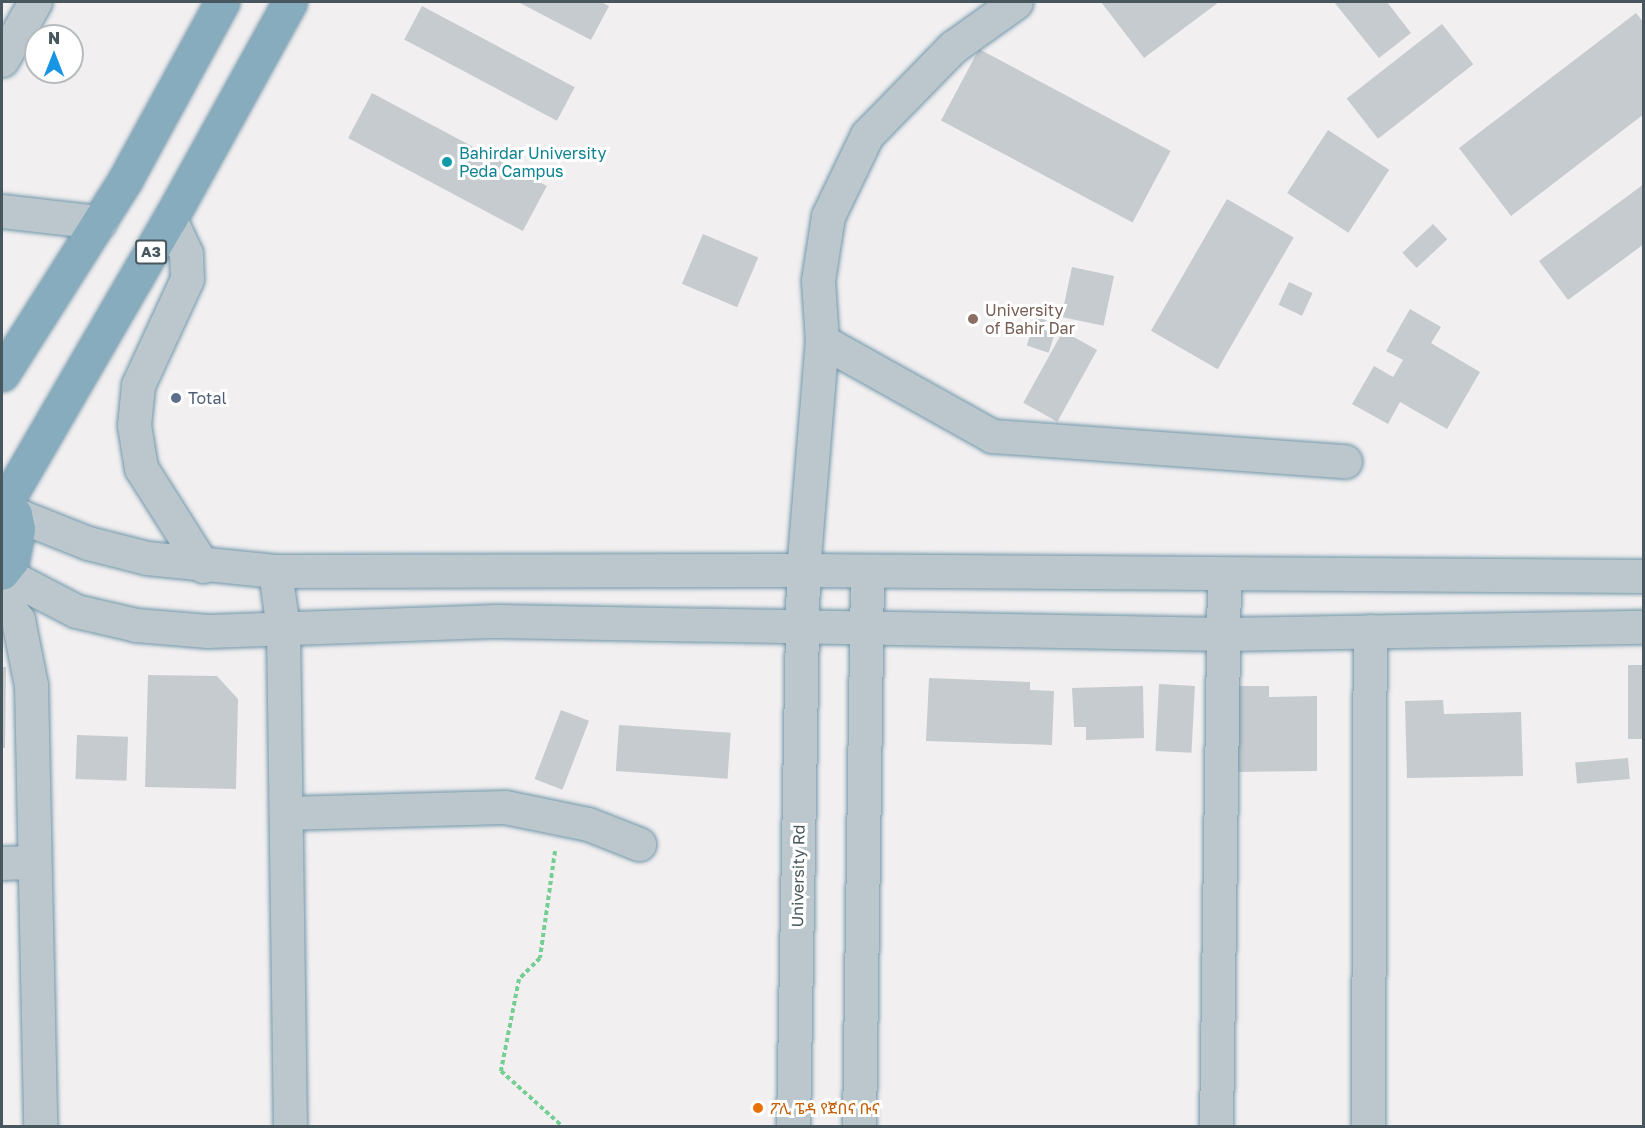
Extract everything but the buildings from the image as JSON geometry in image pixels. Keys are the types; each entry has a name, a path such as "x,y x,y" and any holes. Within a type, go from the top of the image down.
{"highway":[{"path":"2,374 99,222 222,2"},
{"name":"A3","path":"8,503 170,219 290,2"},
{"path":"2,582 17,545 8,503"}],"street":[{"path":"2,60 35,2"},
{"name":"University Rd","path":"794,1126 804,626 803,570 822,341 818,280 828,216 867,135 953,47 1016,2"},
{"path":"2,211 99,222"},
{"path":"170,219 186,253 187,279 138,385 134,425 141,468 203,566"},
{"path":"822,341 992,436 1345,461"},
{"path":"8,503 88,543 203,566 275,571 803,570 1224,575 1644,576"},
{"path":"275,571 283,629 290,1126"},
{"path":"859,1126 867,571"},
{"path":"1216,1126 1226,634 1224,575"},
{"path":"2,582 76,611 136,625 208,631 498,621 1226,634 1644,627"},
{"path":"2,582 18,620 27,654 40,1126"},
{"path":"1368,1126 1370,631"},
{"path":"286,813 505,807 560,817 639,844"},
{"path":"2,863 34,862"}],"path":[{"path":"560,817 540,958 519,979 501,1071 562,1126"}],"place":[{"name":"Bahirdar University Peda Campus","path":"447,162"},
{"name":"University of Bahir Dar","path":"973,319"},
{"name":"Total","path":"176,398"},
{"name":"ፖሊ ፔዳ የጀበና ቡና","path":"758,1108"}]}
